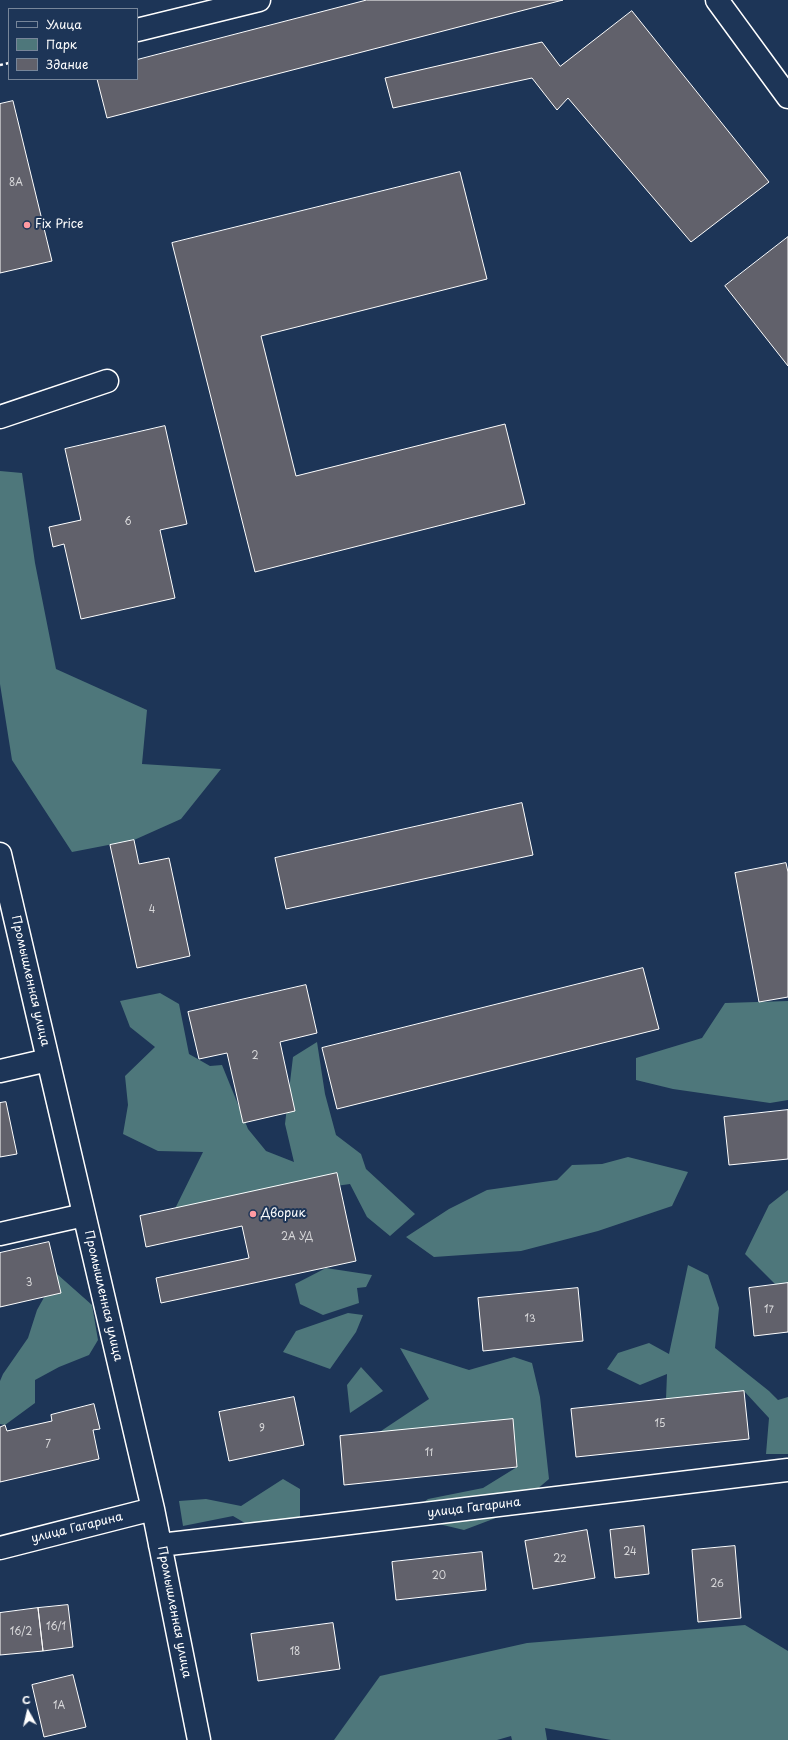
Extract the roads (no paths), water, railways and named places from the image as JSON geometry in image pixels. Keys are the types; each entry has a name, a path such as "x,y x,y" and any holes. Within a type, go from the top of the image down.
{"street":[{"path":"138,30 218,4 259,0"},
{"path":"717,0 788,97"},
{"path":"0,417 107,381"},
{"name":"Промышленная улица","path":"0,854 3,880 48,1060 153,1509 199,1740"},
{"path":"0,1071 48,1060"},
{"path":"0,1234 84,1215"},
{"name":"улица Гагарина","path":"160,1545 788,1470"},
{"name":"улица Гагарина","path":"0,1548 153,1509"}],"place":[{"name":"Fix Price","path":"27,225"},
{"name":"Дворик","path":"253,1214"}]}
